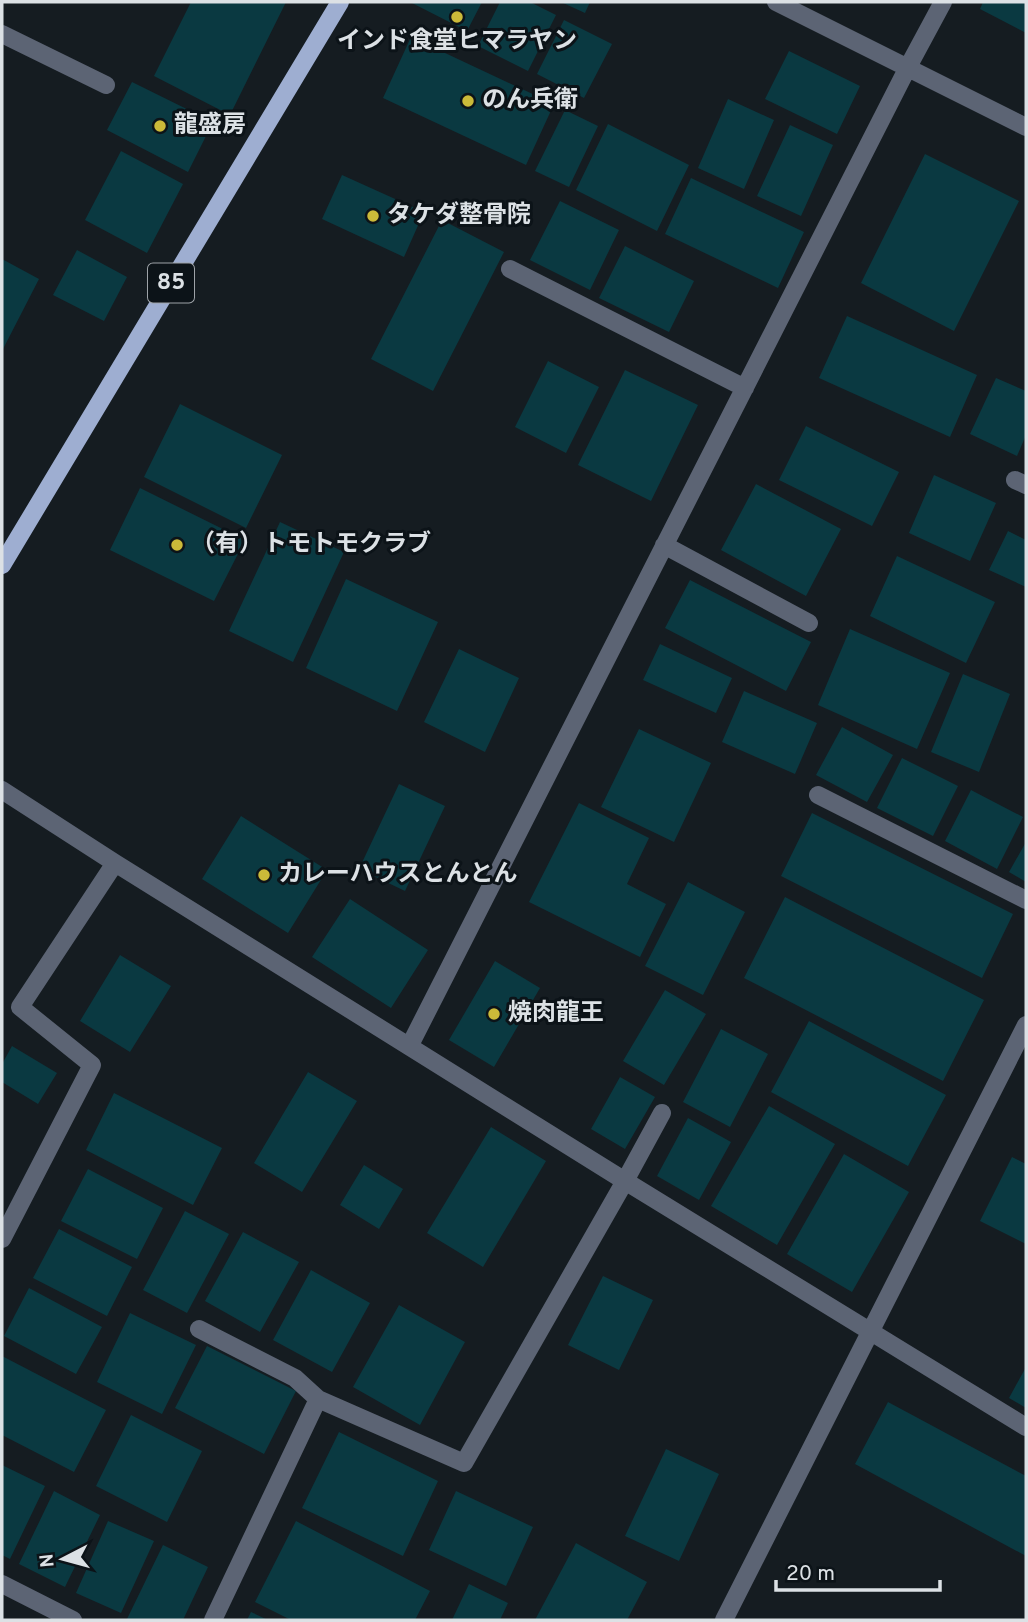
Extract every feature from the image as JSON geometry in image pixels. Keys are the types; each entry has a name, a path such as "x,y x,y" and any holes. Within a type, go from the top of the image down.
{"main road":[{"name":"85","path":"2,565 340,2"}],"street":[{"path":"776,2 1026,127"},
{"path":"410,1045 943,2"},
{"path":"2,34 106,85"},
{"path":"510,269 745,388"},
{"path":"664,545 809,623"},
{"path":"2,790 625,1181 1026,1427"},
{"path":"818,794 1026,900"},
{"path":"2,1239 92,1065 20,1007 115,863"},
{"path":"730,1618 870,1331 1026,1025"},
{"path":"199,1329 295,1378 317,1399 464,1463 662,1113"},
{"path":"212,1620 317,1399"},
{"path":"2,1584 73,1620"}],"building":[{"path":"191,2 286,2 230,115 154,76"},
{"name":"インド食堂ヒマラヤン","path":"410,2 482,2 467,31"},
{"path":"500,2 530,2 556,15 528,71 478,46"},
{"path":"561,2 590,2 585,13"},
{"path":"983,2 1026,2 1026,33 980,9"},
{"path":"564,20 612,44 584,98 537,74"},
{"name":"のん兵衛","path":"411,37 554,104 526,165 383,98"},
{"path":"789,51 860,86 837,134 765,99"},
{"name":"龍盛房","path":"132,82 213,122 188,172 107,130"},
{"path":"728,99 774,120 744,189 698,168"},
{"path":"565,110 598,126 569,187 535,171"},
{"path":"608,124 689,165 657,231 576,190"},
{"path":"790,125 833,145 801,216 757,196"},
{"path":"121,151 183,184 147,253 85,220"},
{"path":"925,154 1019,201 954,331 861,283"},
{"name":"タケダ整骨院","path":"342,175 424,212 404,257 322,219"},
{"path":"691,178 804,232 778,288 665,234"},
{"path":"560,201 619,230 590,290 530,260"},
{"path":"442,220 504,252 433,391 371,359"},
{"path":"625,246 694,281 669,332 599,298"},
{"path":"77,250 127,277 104,321 53,295"},
{"path":"2,259 39,279 2,351"},
{"path":"847,316 977,375 950,437 819,378"},
{"path":"548,361 599,387 566,453 515,427"},
{"path":"625,370 698,405 651,501 578,465"},
{"path":"996,378 1026,391 1026,435 1017,456 970,434"},
{"path":"180,404 282,455 246,528 144,477"},
{"path":"806,426 899,472 872,526 779,480"},
{"path":"934,475 996,503 970,561 909,533"},
{"path":"756,484 841,529 806,596 721,550"},
{"name":"（有）トモトモクラブ","path":"140,488 245,540 214,601 110,550"},
{"path":"280,522 344,552 293,662 229,631"},
{"path":"1008,531 1026,540 1026,587 989,570"},
{"path":"897,556 995,602 966,663 870,616"},
{"path":"346,579 438,622 397,711 306,668"},
{"path":"690,580 811,642 786,691 665,628"},
{"path":"850,629 950,673 917,749 818,705"},
{"path":"660,644 732,678 716,713 643,680"},
{"path":"459,649 519,678 485,752 424,722"},
{"path":"963,674 1010,694 979,772 931,752"},
{"path":"744,691 817,723 795,774 722,742"},
{"path":"842,727 893,755 867,802 816,775"},
{"path":"639,729 711,763 674,842 601,807"},
{"path":"902,758 958,786 933,836 877,808"},
{"path":"399,784 445,806 405,891 359,869"},
{"path":"971,790 1023,817 997,869 945,841"},
{"path":"579,803 649,838 627,884 666,904 640,957 529,902"},
{"path":"812,813 1013,914 982,978 781,876"},
{"name":"カレーハウスとんとん","path":"241,816 327,870 288,933 202,879"},
{"path":"1026,842 1026,882 1009,872"},
{"path":"688,882 745,912 703,995 645,966"},
{"path":"785,897 984,1000 943,1081 744,978"},
{"path":"350,899 428,950 391,1008 312,957"},
{"path":"120,955 171,986 130,1052 80,1021"},
{"name":"焼肉龍王","path":"495,961 540,988 494,1067 449,1040"},
{"path":"665,990 706,1014 664,1085 623,1061"},
{"path":"809,1021 946,1095 908,1166 771,1092"},
{"path":"721,1029 768,1054 730,1127 683,1102"},
{"path":"12,1046 57,1073 38,1104 2,1082 2,1064"},
{"path":"308,1072 357,1101 302,1192 254,1163"},
{"path":"620,1077 655,1097 625,1149 591,1129"},
{"path":"114,1093 222,1148 193,1205 86,1150"},
{"path":"769,1106 835,1144 777,1245 711,1206"},
{"path":"688,1118 731,1142 699,1200 657,1176"},
{"path":"491,1127 546,1161 483,1267 427,1233"},
{"path":"844,1154 909,1192 852,1292 787,1254"},
{"path":"1012,1157 1026,1164 1026,1244 980,1221"},
{"path":"364,1165 403,1189 379,1229 340,1205"},
{"path":"88,1169 163,1208 137,1259 61,1221"},
{"path":"185,1211 229,1234 187,1313 143,1290"},
{"path":"59,1229 132,1267 107,1316 33,1278"},
{"path":"243,1232 299,1262 260,1332 205,1301"},
{"path":"311,1270 370,1303 332,1372 273,1340"},
{"path":"603,1276 653,1300 619,1370 568,1345"},
{"path":"29,1288 102,1327 76,1374 4,1336"},
{"path":"399,1305 465,1342 420,1425 353,1387"},
{"path":"130,1313 196,1345 162,1414 97,1382"},
{"path":"207,1346 296,1391 264,1454 175,1408"},
{"path":"2,1356 106,1410 74,1472 2,1435"},
{"path":"1026,1367 1026,1408 1009,1398"},
{"path":"888,1402 1026,1476 1026,1556 855,1464"},
{"path":"131,1415 202,1451 167,1522 96,1486"},
{"path":"339,1432 438,1481 403,1556 302,1508"},
{"path":"666,1449 719,1474 679,1561 625,1536"},
{"path":"2,1465 45,1486 10,1559 2,1555"},
{"path":"54,1491 100,1515 65,1587 19,1564"},
{"path":"456,1491 533,1527 506,1586 429,1550"},
{"path":"108,1521 154,1541 121,1613 76,1593"},
{"path":"296,1521 430,1591 415,1620 291,1620 255,1602"},
{"path":"576,1543 647,1582 627,1620 535,1620"},
{"path":"163,1545 208,1567 183,1620 129,1620 127,1619"},
{"path":"469,1584 508,1603 500,1620 452,1620"},
{"path":"251,1612 268,1620 247,1620"}],"place":[{"name":"インド食堂ヒマラヤン","path":"457,17"},
{"name":"のん兵衛","path":"468,101"},
{"name":"龍盛房","path":"160,126"},
{"name":"タケダ整骨院","path":"373,216"},
{"name":"（有）トモトモクラブ","path":"177,545"},
{"name":"カレーハウスとんとん","path":"264,875"},
{"name":"焼肉龍王","path":"494,1014"}]}
